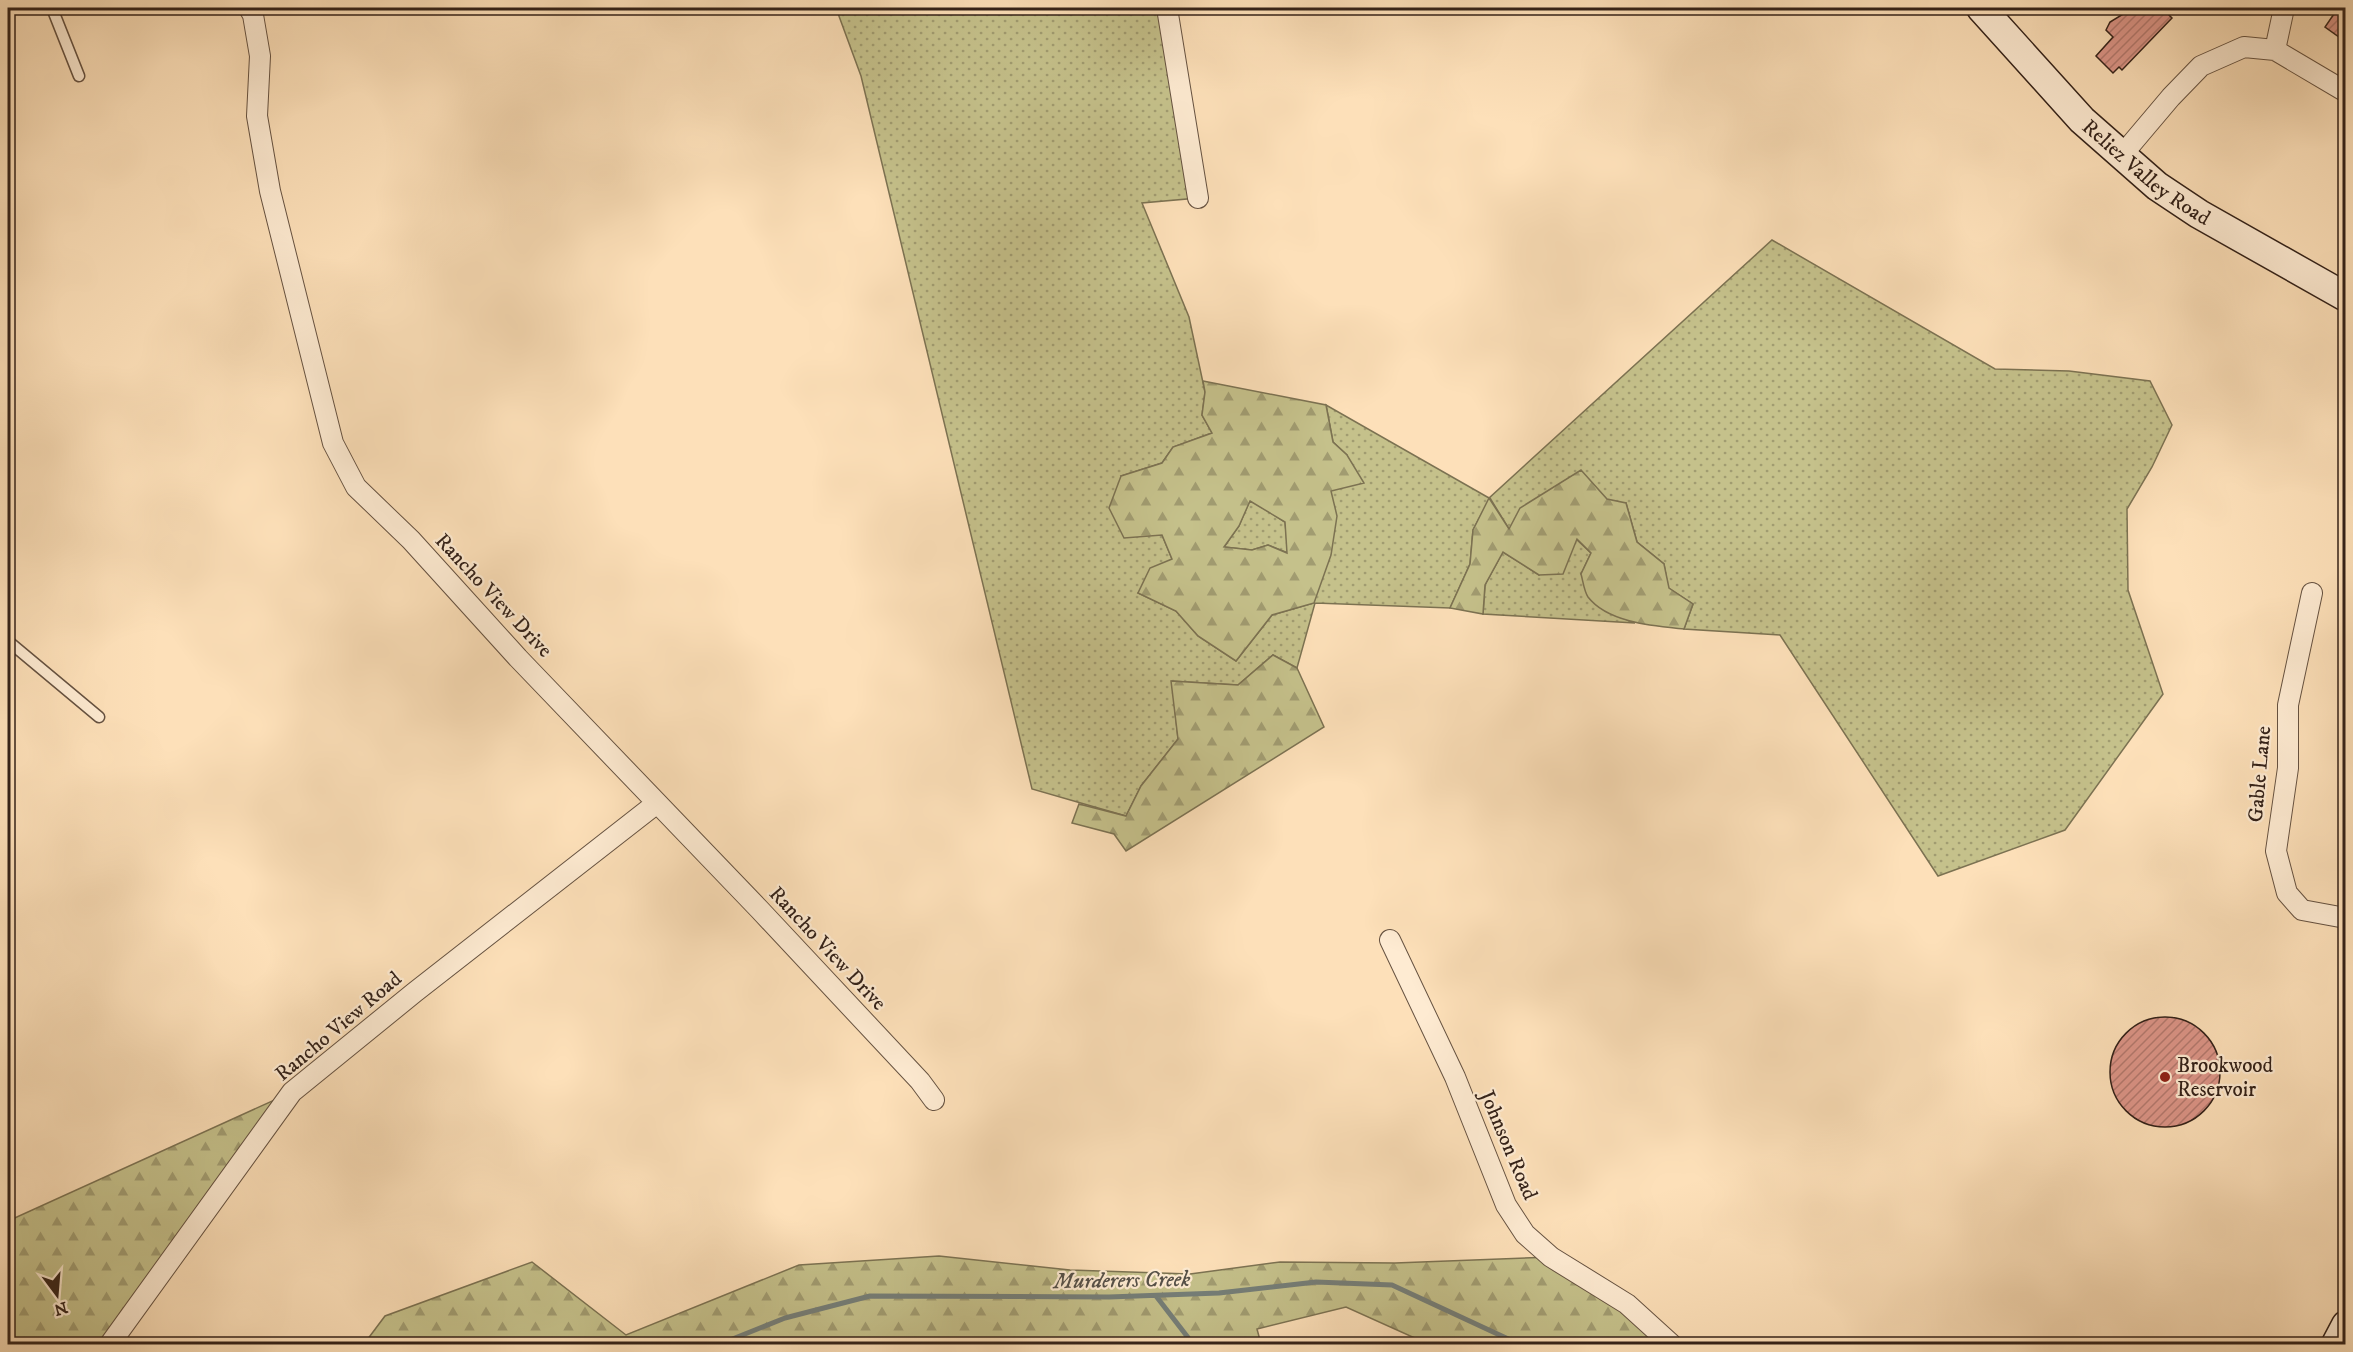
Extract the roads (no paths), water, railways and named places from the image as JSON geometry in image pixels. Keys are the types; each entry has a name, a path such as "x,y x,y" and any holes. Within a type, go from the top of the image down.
{"main road":[{"name":"Reliez Valley Road","path":"1981,8 2082,120 2157,186 2199,214 2346,297"},
{"path":"2336,1344 2346,1325"}],"street":[{"name":"Rancho View Drive","path":"249,8 253,15 260,56 257,116 270,191 333,443 356,487 411,540 518,658 775,926 920,1081 934,1100"},
{"path":"1167,8 1198,198"},
{"path":"2276,50 2284,8"},
{"path":"2122,155 2171,97 2201,66 2244,47 2276,50 2346,92"},
{"name":"Gable Lane","path":"2312,593 2288,705 2288,768 2276,851 2287,893 2302,910 2340,917 2346,915"},
{"name":"Rancho View Road","path":"110,1344 292,1092 657,802"},
{"name":"Johnson Road","path":"1390,940 1455,1077 1506,1205 1525,1234 1551,1257 1627,1304 1671,1344"}],"lane":[{"path":"52,8 80,76"},
{"path":"8,641 99,717"}],"waterway":[{"name":"Murderers Creek","path":"720,1344 785,1318 870,1296 1109,1297 1219,1293 1316,1282 1392,1285 1519,1344"},
{"path":"1156,1296 1193,1344"},
{"name":"Murderers Creek","path":"429,1344 435,1340 474,1344"}],"place":[{"name":"Brookwood Reservoir","path":"2165,1077"}]}
